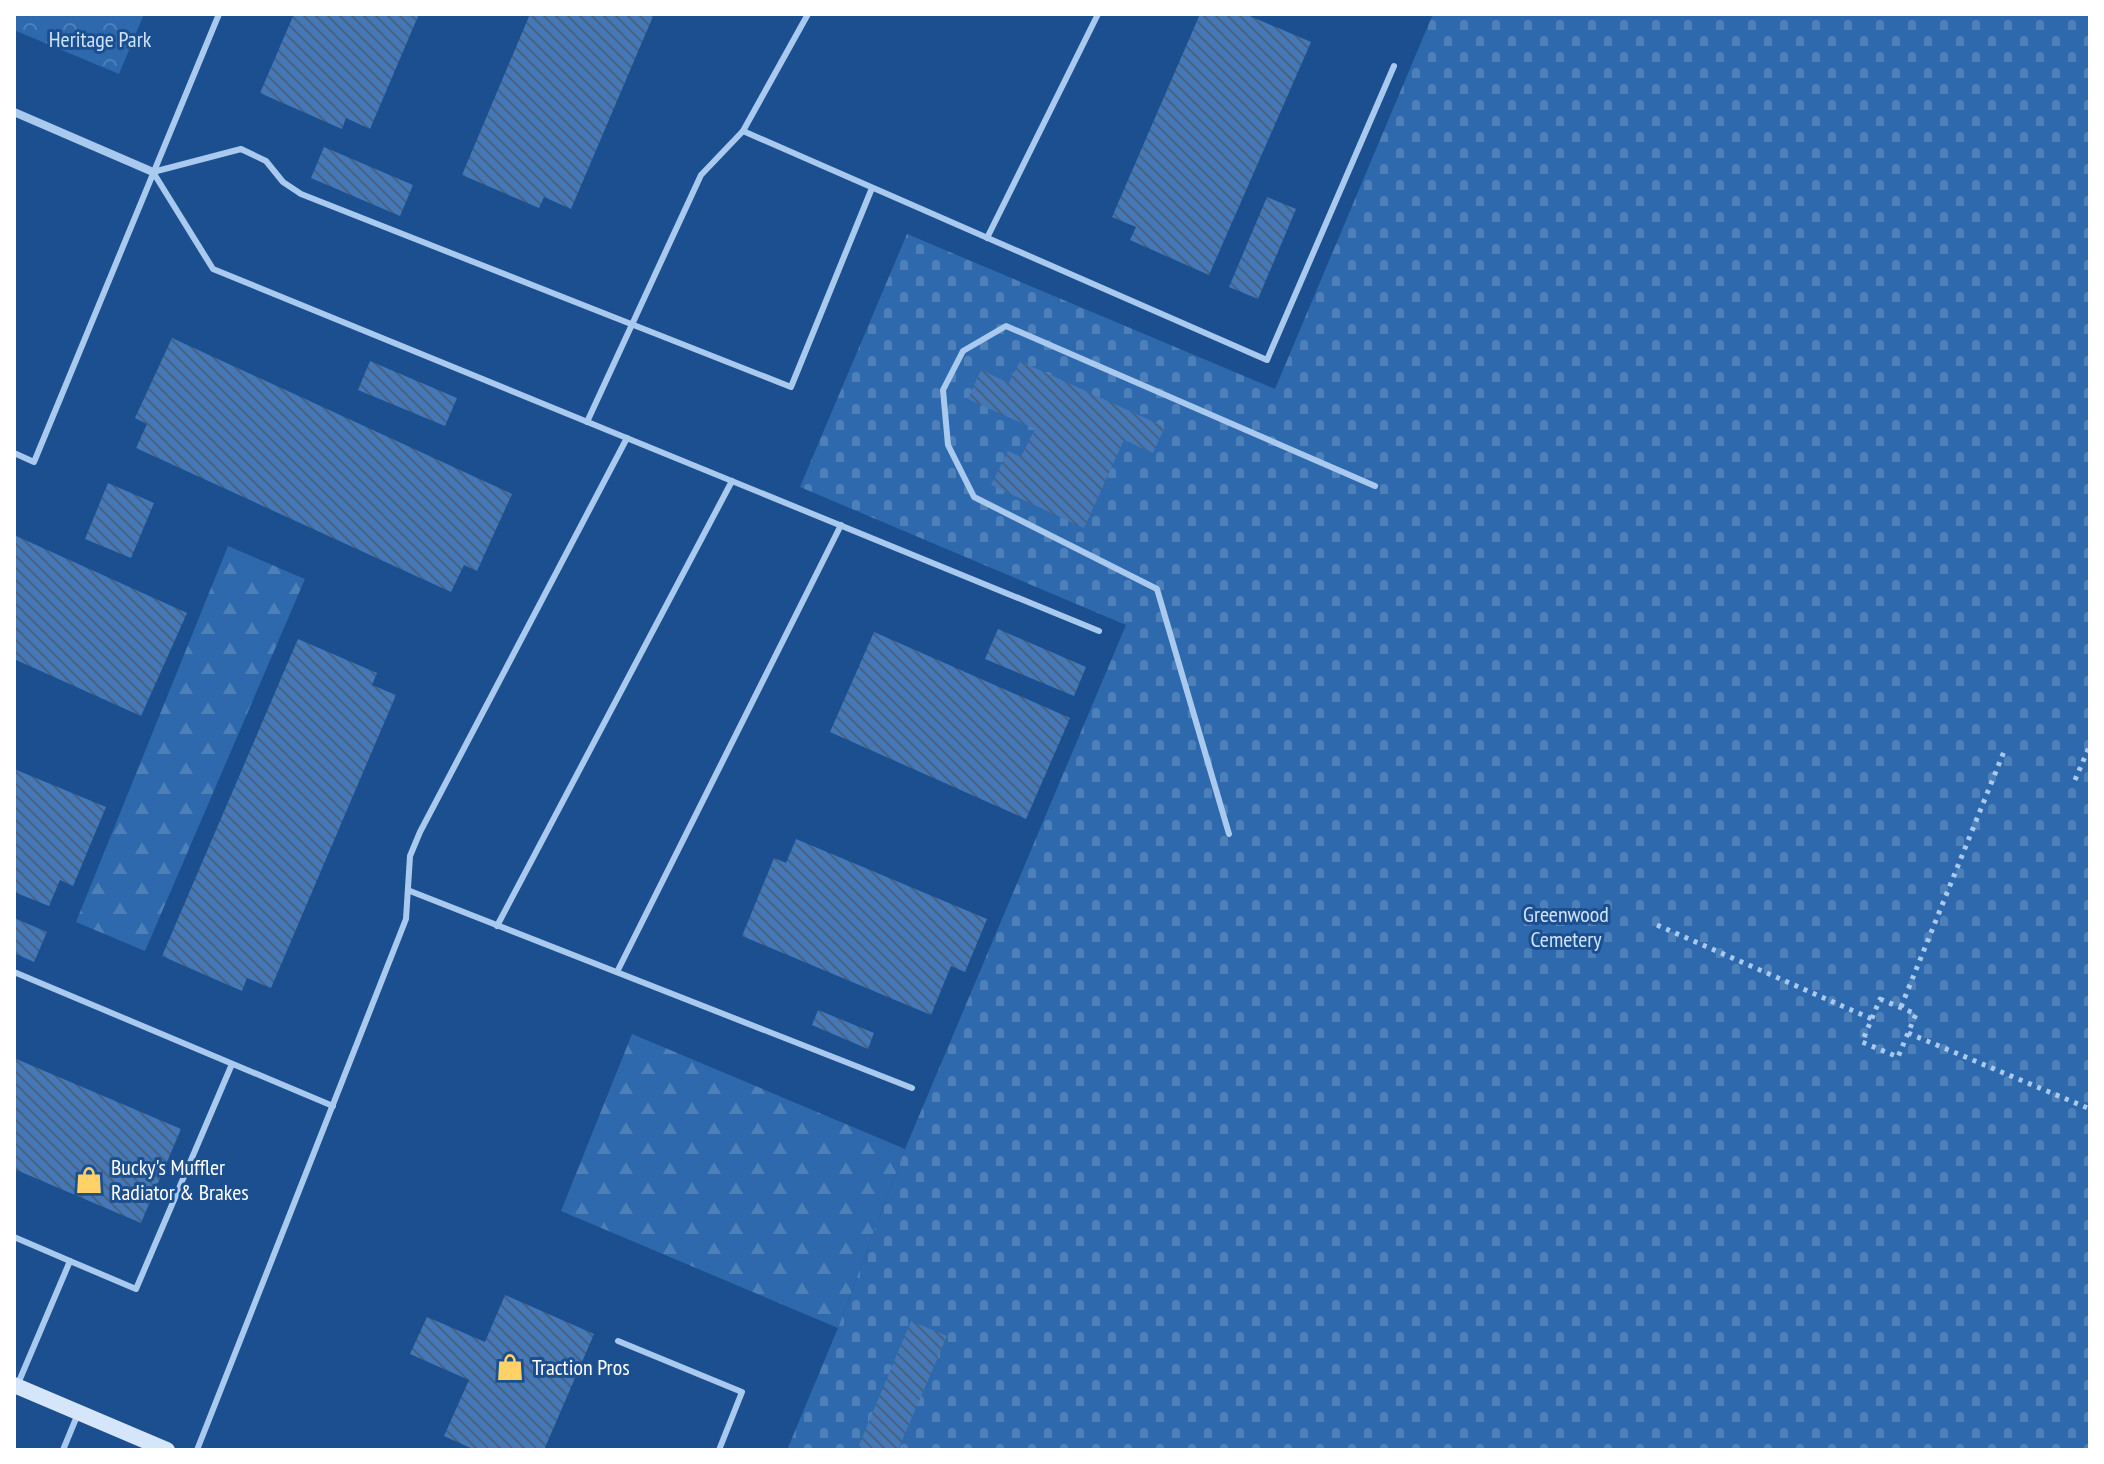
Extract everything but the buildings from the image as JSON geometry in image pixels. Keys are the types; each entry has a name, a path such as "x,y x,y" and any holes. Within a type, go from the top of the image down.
{"main road":[{"path":"16,1386 166,1450"}],"street":[{"path":"14,112 153,172"}],"lane":[{"path":"14,453 34,462 219,14"},
{"path":"587,422 701,175 743,131 808,14"},
{"path":"987,238 1098,14"},
{"path":"743,131 1267,360 1394,66"},
{"path":"153,172 241,149 266,161 283,182 301,194 791,387 872,188"},
{"path":"153,172 213,269 1099,631"},
{"path":"1229,834 1157,589 974,497 948,445 943,390 963,351 1006,326 1375,486"},
{"path":"197,1450 406,919 410,856 420,832 627,438"},
{"path":"497,926 732,481"},
{"path":"617,972 841,525"},
{"path":"410,891 912,1088"},
{"path":"14,972 333,1106"},
{"path":"14,1237 136,1289 232,1064"},
{"path":"16,1386 70,1261"},
{"path":"618,1341 742,1392 719,1450"},
{"path":"63,1450 79,1412"}],"path":[{"path":"2075,780 2090,745"},
{"path":"1901,1007 2005,749"},
{"path":"1657,925 1872,1019"},
{"path":"1880,999 1916,1014 1898,1057 1862,1042 1872,1019 1880,999"},
{"path":"1908,1033 2090,1109"}],"green space":[{"name":"Heritage Park","path":"14,14 144,14 119,74 14,30"},
{"name":"Greenwood Cemetery","path":"1433,14 2090,14 2090,1450 787,1450 838,1328 905,1149 1126,625 800,487 907,234 1275,389"},
{"path":"228,546 305,579 145,951 76,922"},
{"path":"632,1034 905,1149 838,1328 561,1211"}],"place":[{"name":"Bucky's Muffler Radiator & Brakes","path":"89,1180"},
{"name":"Traction Pros","path":"510,1367"}]}
